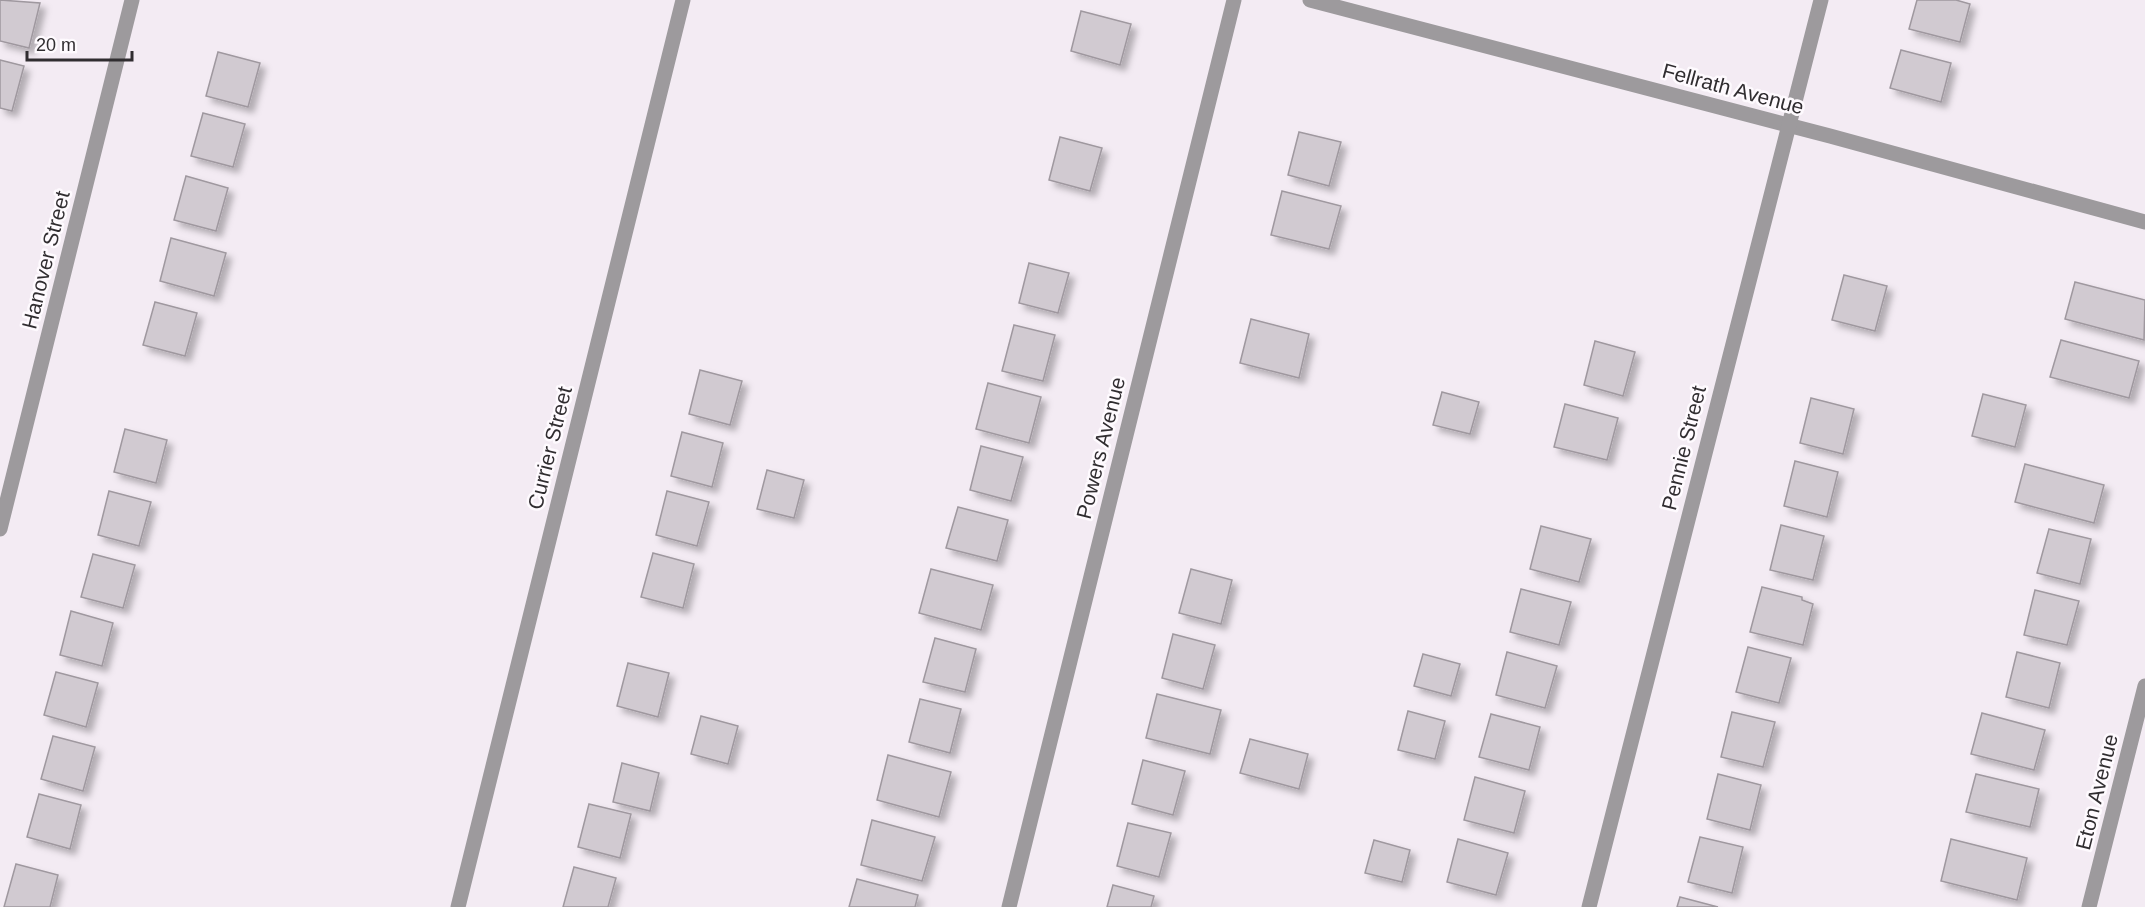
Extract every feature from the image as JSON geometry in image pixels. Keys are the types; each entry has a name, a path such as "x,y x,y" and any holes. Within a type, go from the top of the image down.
{"street":[{"name":"Hanover Street","path":"0,529 132,0"},
{"name":"Currier Street","path":"458,907 684,0"},
{"name":"Powers Avenue","path":"1009,907 1234,0"},
{"name":"Fellrath Avenue","path":"1310,0 1789,125 2145,222"},
{"name":"Pennie Street","path":"1589,907 1821,0"},
{"name":"Eton Avenue","path":"2089,907 2145,686"}],"building":[{"path":"0,0 40,3 29,48 0,41"},
{"path":"1917,0 1956,0 1970,4 1960,42 1909,29"},
{"path":"1081,11 1131,24 1120,65 1071,51"},
{"path":"1901,50 1951,63 1941,102 1890,88"},
{"path":"218,52 260,63 248,107 206,96"},
{"path":"0,60 24,66 12,111 0,108"},
{"path":"203,113 245,124 233,167 191,156"},
{"path":"1299,132 1341,142 1329,186 1288,175"},
{"path":"1060,137 1102,148 1090,191 1049,180"},
{"path":"186,176 228,188 216,231 174,220"},
{"path":"1282,191 1341,206 1329,249 1271,235"},
{"path":"171,238 226,253 214,296 160,281"},
{"path":"1029,263 1069,273 1058,313 1019,303"},
{"path":"1844,275 1887,286 1875,331 1832,320"},
{"path":"2075,282 2145,300 2144,340 2065,319"},
{"path":"155,302 197,313 185,356 143,345"},
{"path":"1251,319 1309,334 1299,378 1240,363"},
{"path":"1014,325 1055,335 1043,381 1002,371"},
{"path":"2061,340 2139,361 2129,398 2050,377"},
{"path":"1595,341 1635,352 1623,396 1584,385"},
{"path":"700,370 742,381 730,425 689,414"},
{"path":"988,383 1041,397 1029,443 976,429"},
{"path":"1442,392 1479,402 1470,434 1433,425"},
{"path":"1983,394 2026,405 2015,447 1972,436"},
{"path":"1811,398 1854,409 1843,454 1800,443"},
{"path":"1565,404 1618,418 1607,460 1554,447"},
{"path":"125,429 167,440 156,483 114,472"},
{"path":"682,432 723,443 712,487 671,476"},
{"path":"981,446 1023,457 1011,501 970,490"},
{"path":"1795,461 1838,472 1827,517 1784,506"},
{"path":"2025,464 2104,485 2094,523 2015,502"},
{"path":"767,470 804,480 794,518 757,509"},
{"path":"109,491 151,502 139,546 98,535"},
{"path":"667,491 709,502 697,546 656,535"},
{"path":"958,507 1008,520 997,561 946,548"},
{"path":"1781,525 1824,536 1813,580 1770,570"},
{"path":"1541,526 1591,539 1579,582 1530,569"},
{"path":"2049,529 2091,539 2080,584 2037,573"},
{"path":"653,553 694,564 683,608 641,597"},
{"path":"93,554 135,565 123,608 81,597"},
{"path":"931,569 993,585 981,630 919,613"},
{"path":"1191,569 1232,580 1221,624 1179,613"},
{"path":"1762,587 1802,597 1802,600 1813,604 1803,645 1750,632"},
{"path":"1521,589 1571,602 1559,645 1510,632"},
{"path":"2035,590 2079,601 2067,645 2024,635"},
{"path":"71,611 113,623 102,666 60,655"},
{"path":"1173,634 1215,645 1203,689 1162,678"},
{"path":"935,638 976,649 965,692 923,682"},
{"path":"1748,647 1791,658 1779,703 1736,692"},
{"path":"1507,652 1557,666 1545,708 1496,695"},
{"path":"2017,652 2060,663 2049,708 2006,697"},
{"path":"1423,654 1460,664 1451,696 1414,686"},
{"path":"628,663 669,673 658,717 617,706"},
{"path":"56,672 98,683 86,727 44,715"},
{"path":"1157,694 1221,710 1210,754 1146,738"},
{"path":"920,699 961,709 950,753 909,742"},
{"path":"1408,711 1445,721 1435,759 1398,750"},
{"path":"1732,712 1775,722 1763,767 1721,757"},
{"path":"1982,713 2045,730 2034,770 1971,754"},
{"path":"1491,714 1540,727 1529,770 1479,757"},
{"path":"701,716 738,726 728,764 691,754"},
{"path":"53,736 95,747 83,791 41,779"},
{"path":"1250,739 1308,754 1299,789 1240,773"},
{"path":"888,755 951,772 939,817 877,800"},
{"path":"1143,760 1185,771 1173,815 1132,804"},
{"path":"622,763 659,773 650,811 613,802"},
{"path":"1718,774 1761,785 1750,830 1707,819"},
{"path":"1976,774 2039,789 2030,827 1966,812"},
{"path":"1475,777 1525,791 1514,833 1464,820"},
{"path":"39,794 81,805 70,849 27,837"},
{"path":"589,804 631,814 620,858 578,847"},
{"path":"872,820 935,837 922,881 861,865"},
{"path":"1128,823 1171,833 1159,877 1117,866"},
{"path":"1700,837 1743,847 1732,893 1688,882"},
{"path":"1458,839 1508,853 1496,895 1447,882"},
{"path":"1951,839 2027,858 2017,900 1941,881"},
{"path":"1374,840 1410,850 1402,882 1365,873"},
{"path":"16,864 58,875 50,907 4,907"},
{"path":"574,867 616,878 608,907 563,907"},
{"path":"857,879 918,895 915,907 849,907"},
{"path":"1113,885 1154,896 1151,907 1107,907"},
{"path":"1680,897 1718,907 1677,907"}]}
